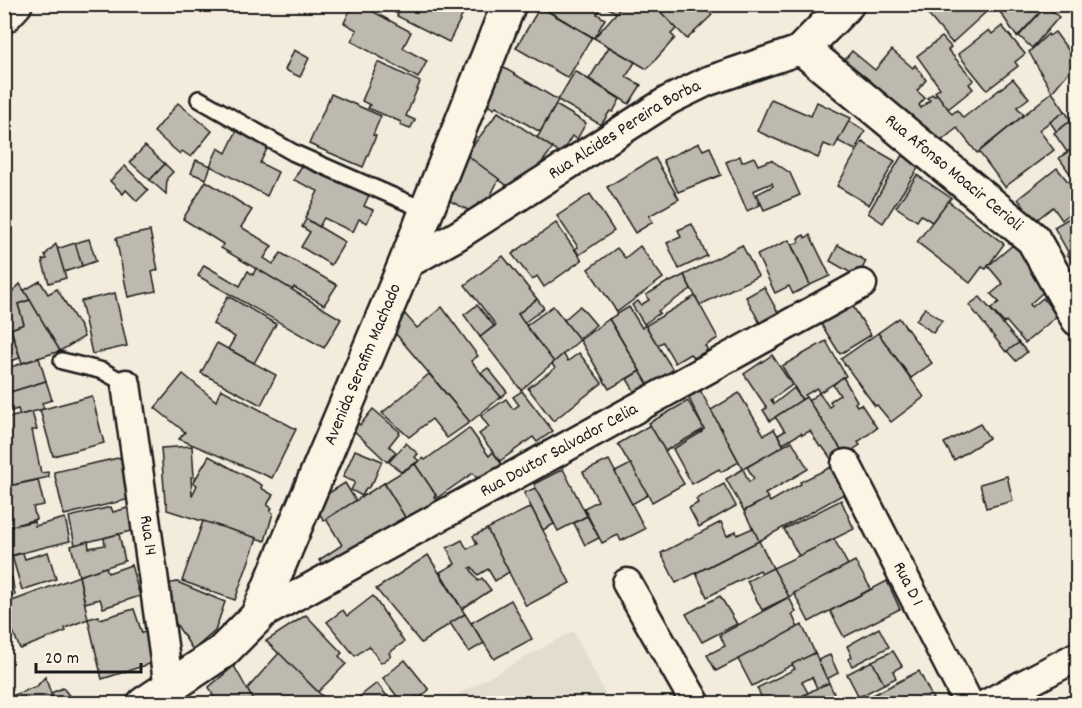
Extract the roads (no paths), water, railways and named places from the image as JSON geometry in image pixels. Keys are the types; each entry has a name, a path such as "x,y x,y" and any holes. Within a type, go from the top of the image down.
{"street":[{"path":"4,16 15,4"},
{"name":"Avenida Serafim Machado","path":"156,696 222,652 257,617 405,266 509,4"},
{"name":"Rua Alcides Pereira Borba","path":"405,266 457,236 669,100 708,81 803,49 847,4"},
{"name":"Rua Afonso Moacir Cerioli","path":"803,49 1033,239 1077,319"},
{"name":"Rua Doutor Salvador Celia","path":"257,617 862,284"},
{"name":"Rua 14","path":"126,384 156,696"},
{"name":"Rua D 1","path":"846,464 969,704"},
{"path":"627,583 696,704"},
{"path":"987,704 1077,656"}],"lane":[{"path":"199,99 294,153 427,211"},
{"path":"62,361 102,371 126,384"}]}
